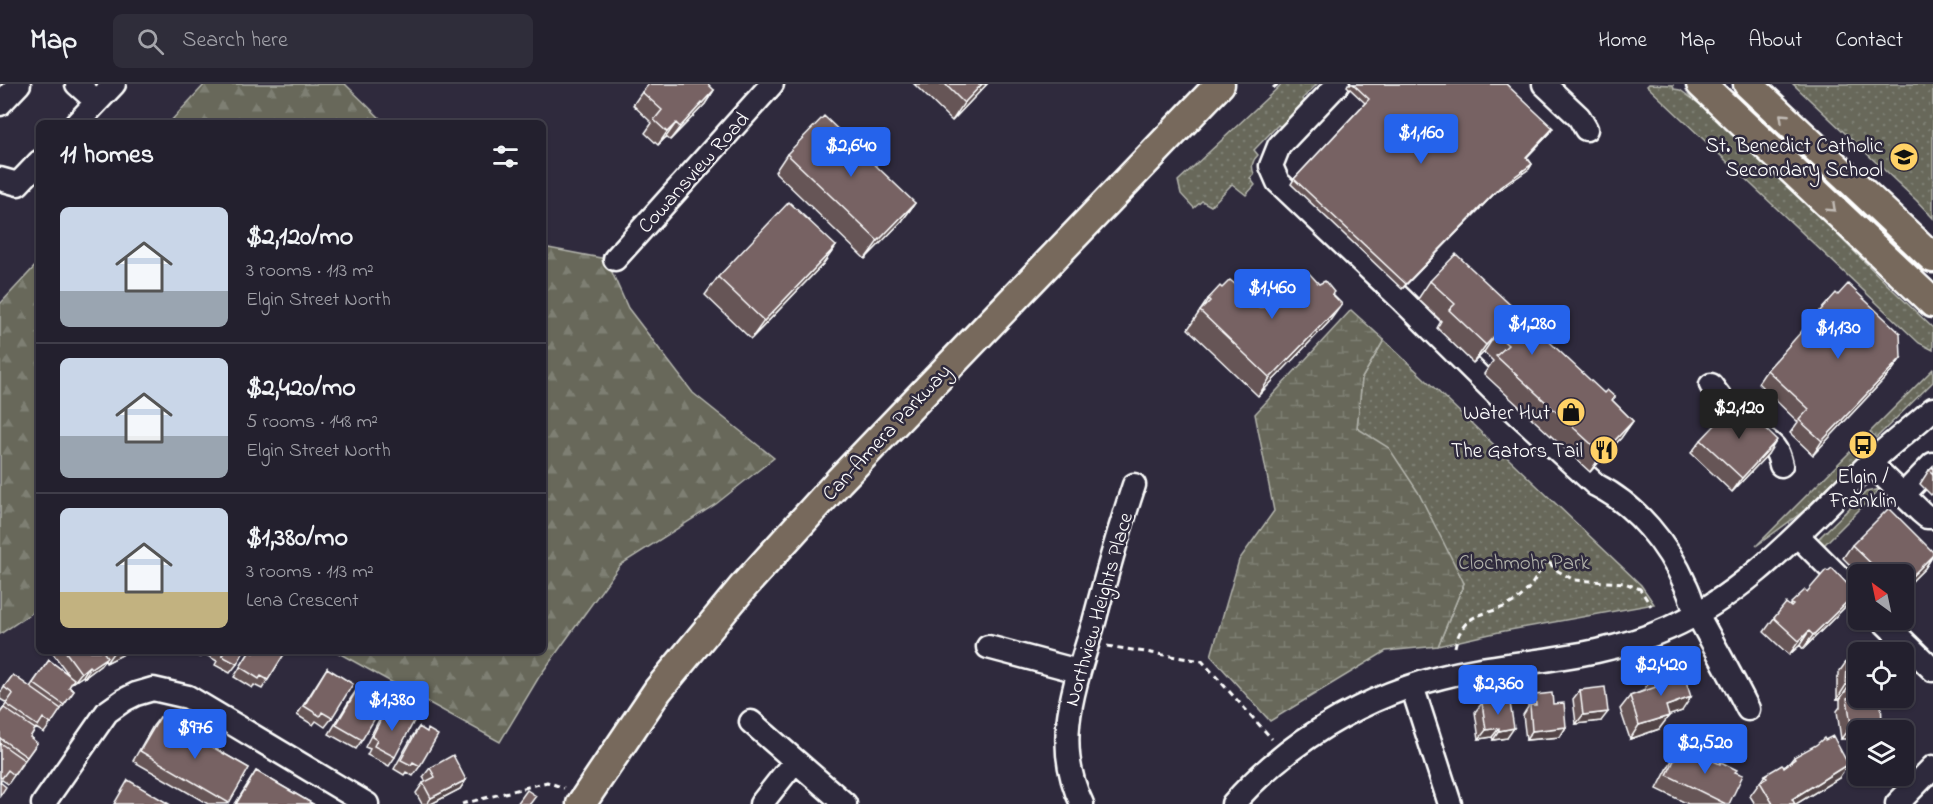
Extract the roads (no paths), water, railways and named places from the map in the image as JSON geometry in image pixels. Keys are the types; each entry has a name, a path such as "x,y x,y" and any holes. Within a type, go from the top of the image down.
{"main road":[{"name":"Can-Amera Parkway","path":"583,800 658,690 743,587 847,473 1220,84"},
{"path":"1701,84 1933,303"},
{"path":"1748,84 1933,258"}],"street":[{"path":"0,104 19,84"},
{"path":"77,84 97,102"},
{"path":"79,120 114,84"},
{"name":"Cowansview Road","path":"615,259 772,84"},
{"path":"1338,84 1279,146 1271,166 1278,182 1506,403 1596,485 1613,494 1648,525 1662,543 1686,585 1696,613 1714,642 1748,709"},
{"path":"1544,84 1579,117 1586,129"},
{"path":"0,179 18,184 36,165"},
{"path":"1711,385 1730,410 1753,432 1770,441 1776,449 1781,465"},
{"path":"1233,804 1286,754 1317,731 1352,711 1412,686 1476,670 1571,657 1618,646 1670,627 1696,613 1745,582 1797,535 1870,463 1933,408"},
{"path":"1870,463 1904,494 1929,510"},
{"path":"1904,494 1933,464"},
{"name":"Northview Heights Place","path":"1082,804 1067,756 1068,718 1078,671 1134,485"},
{"path":"1797,535 1848,586"},
{"path":"1892,630 1933,670"},
{"path":"988,648 1078,671"},
{"path":"1412,686 1450,804"},
{"path":"44,804 108,712 124,700 153,689 188,697 367,804"},
{"path":"751,722 845,804"},
{"path":"761,804 795,761"},
{"path":"1897,804 1933,767"}],"place":[{"name":"St. Benedict Catholic Secondary School","path":"1904,157"},
{"name":"Water Hut","path":"1571,412"},
{"name":"Elgin / Franklin","path":"1863,445"},
{"name":"The Gators Tail","path":"1604,450"}],"park label":[{"name":"Clochmohr Park","path":"1524,562"}]}
